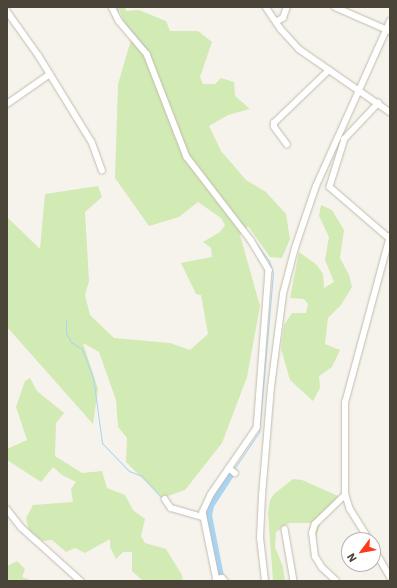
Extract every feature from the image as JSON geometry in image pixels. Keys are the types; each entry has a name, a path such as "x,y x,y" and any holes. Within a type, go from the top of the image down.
{"street":[{"path":"112,7 119,21 147,54 187,157 251,240 269,270 260,538 265,581"},
{"path":"266,7 298,49 379,103 390,112"},
{"path":"276,22 282,18 287,7"},
{"path":"335,7 388,30"},
{"path":"7,12 50,74 92,142 102,170"},
{"path":"224,580 217,580 202,515 211,494 257,428 278,319 295,248 316,186 388,30 390,21"},
{"path":"287,144 274,127 274,123 330,70"},
{"path":"7,104 50,74"},
{"path":"364,532 350,510 345,495 346,397 389,237 330,187 345,139 379,103"},
{"path":"229,468 235,473"},
{"path":"336,581 322,568 315,557 312,534 315,524 345,495"},
{"path":"166,499 171,508 202,515"},
{"path":"7,509 21,527 81,581"},
{"path":"286,529 294,581"},
{"path":"381,561 390,576"}],"green space":[{"path":"118,7 125,7 126,11 139,10 166,21 170,31 198,31 212,42 200,77 203,84 215,84 221,78 234,82 235,96 250,109 228,115 209,126 221,151 246,180 266,192 286,214 290,239 282,258 270,257 248,226 240,235 260,306 247,377 222,443 185,490 162,498 126,462 127,438 118,427 116,400 99,352 83,343 98,389 93,424 7,327 7,217 40,249 45,194 98,186 102,197 85,212 89,281 85,295 90,315 114,338 170,343 190,350 208,334 201,295 196,294 181,263 212,257 211,248 203,242 220,232 225,225 221,218 198,202 179,217 149,226 115,178 118,84 131,40"},
{"path":"321,205 332,210 344,230 340,258 349,275 352,287 341,305 328,318 325,344 340,350 332,367 319,376 320,388 313,401 290,380 281,349 284,325 292,313 306,313 308,304 304,299 290,298 299,252 317,265 323,274 324,288 334,282 325,260 329,237 319,216"},
{"path":"30,378 37,391 64,413 56,423 55,456 82,473 102,471 107,488 125,495 133,510 145,519 141,536 145,543 166,549 182,575 183,581 143,581 132,571 132,552 123,552 116,559 110,547 110,539 85,553 75,548 66,552 52,540 43,541 29,531 26,518 33,505 73,502 71,489 76,482 62,475 53,467 41,482 7,460 7,449 27,440 16,407 25,381"},
{"path":"293,479 302,480 338,496 321,521 316,538 314,523 289,523 276,532 275,547 283,567 285,581 273,581 268,513 270,500 274,494"},
{"path":"17,561 25,569 22,577 34,581 7,581 7,566"}],"waterway":[{"path":"117,7 118,12"},
{"path":"127,26 146,48"},
{"path":"231,210 269,261 273,273 259,432 234,469"},
{"path":"66,320 66,333 71,342 82,349 93,377 102,443 129,471 142,476 163,499"},
{"path":"221,581 208,515 210,505 230,474"},
{"path":"173,506 200,513"}]}
